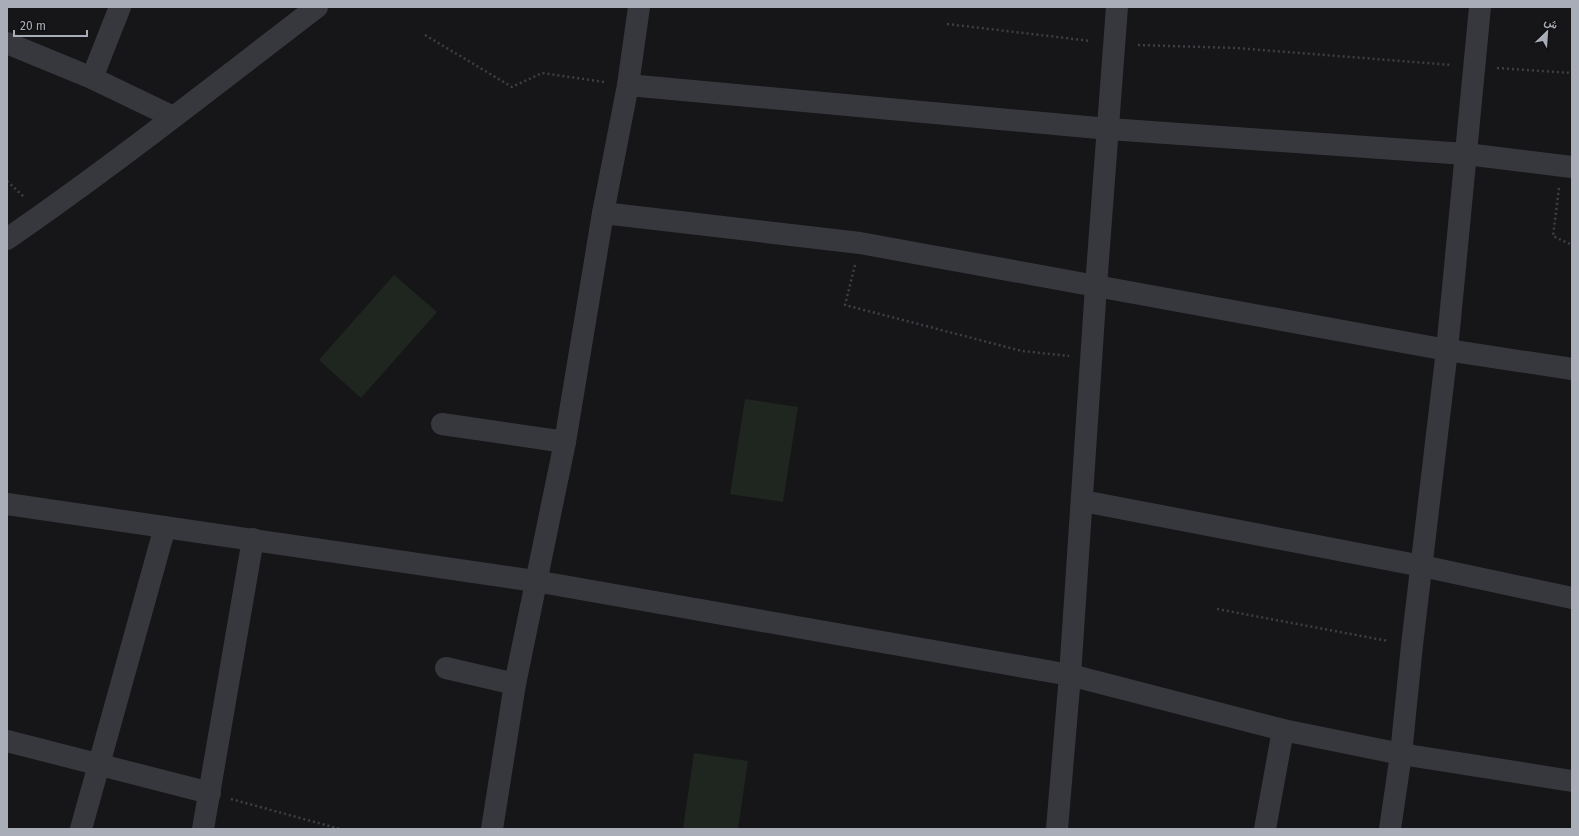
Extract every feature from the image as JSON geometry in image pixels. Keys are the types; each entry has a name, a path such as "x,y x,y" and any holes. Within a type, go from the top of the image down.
{"street":[{"path":"92,78 120,7"},
{"path":"7,239 42,215 173,117 317,7"},
{"path":"492,829 515,684 535,581 565,442 603,213 628,85 639,7"},
{"path":"1056,829 1070,675 1083,501 1091,358 1117,7"},
{"path":"1390,829 1401,754 1412,645 1447,350 1480,7"},
{"path":"7,43 92,78 173,117"},
{"path":"628,85 1109,128 1466,154 1567,166"},
{"path":"603,213 860,243 1447,350 1572,369"},
{"path":"442,424 565,442"},
{"path":"1083,501 1422,566 1572,598"},
{"path":"7,504 535,581 1070,675 1283,730 1401,754 1572,781"},
{"path":"81,829 165,527"},
{"path":"203,829 253,539"},
{"path":"446,668 515,684"},
{"path":"1265,829 1283,730"},
{"path":"7,741 210,793"}],"path":[{"path":"947,24 1114,44 1236,48 1474,67 1572,73"},
{"path":"425,35 512,87 542,73 628,85"},
{"path":"1567,166 1553,236 1572,245"},
{"path":"860,243 845,305 1022,351 1091,358"},
{"path":"1217,609 1412,645"},
{"path":"210,793 340,829"}],"shaded area":[{"path":"394,275 437,312 361,398 319,360"},
{"path":"745,399 798,407 783,502 730,494"},
{"path":"694,753 748,761 738,829 683,829"}]}
